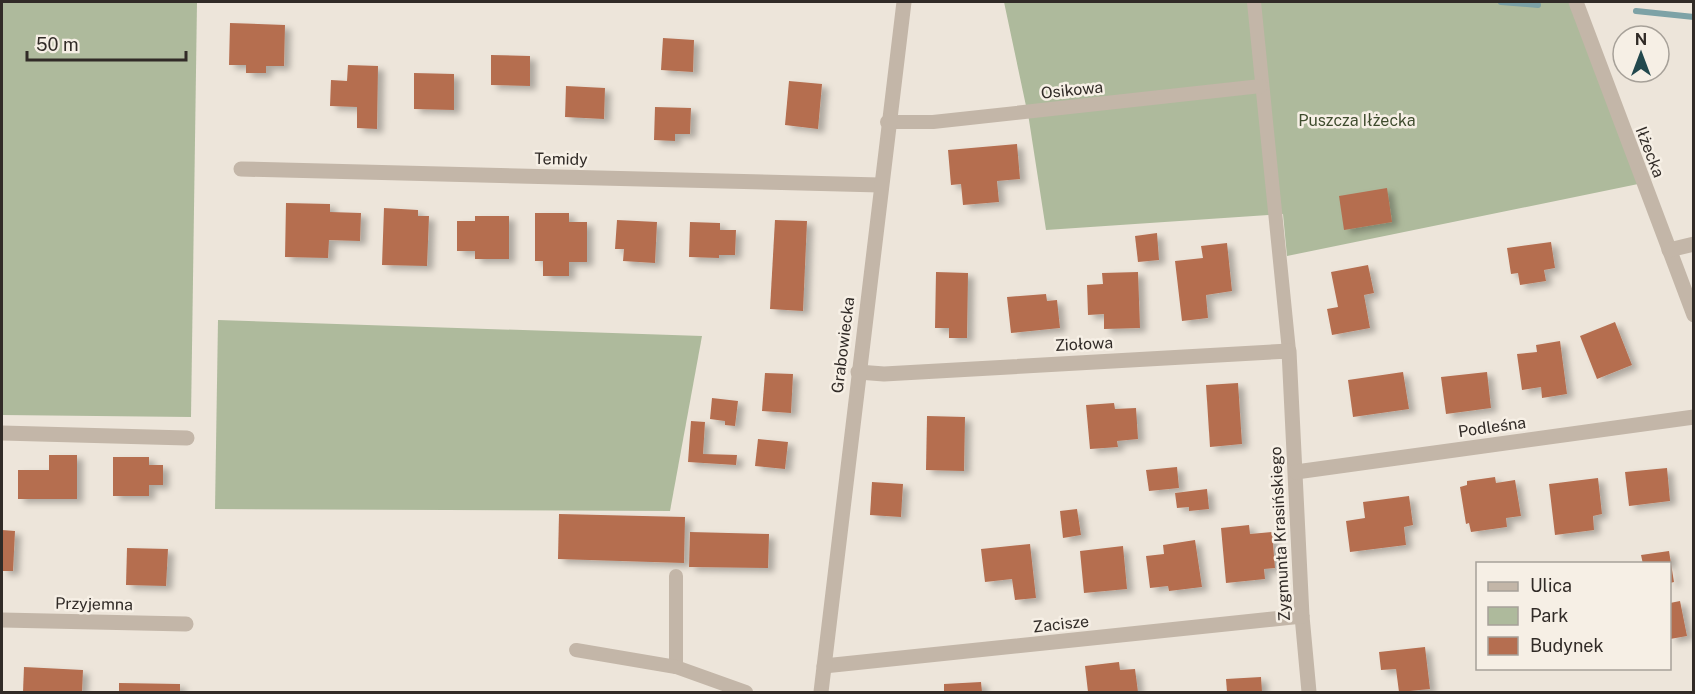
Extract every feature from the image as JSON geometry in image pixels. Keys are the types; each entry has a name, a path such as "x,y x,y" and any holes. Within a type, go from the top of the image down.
{"street":[{"name":"Grabowiecka","path":"821,693 887,122 904,2"},
{"name":"Iłżecka","path":"1576,2 1694,315"},
{"name":"Temidy","path":"242,169 880,185"},
{"path":"1669,250 1694,244"},
{"name":"Ziołowa","path":"858,372 884,374 1289,351"},
{"name":"Zygmunta Krasińskiego","path":"1289,351 1302,616 1309,693"},
{"name":"Podleśna","path":"1296,472 1694,417"},
{"path":"2,433 187,438"},
{"name":"Zacisze","path":"824,666 1302,616"},
{"name":"Przyjemna","path":"2,620 186,624"}],"lane":[{"path":"1254,2 1289,351"},
{"name":"Osikowa","path":"887,122 933,122 1261,86"},
{"path":"676,576 676,668"},
{"path":"576,650 676,668 746,693"}],"green space":[{"path":"2,2 197,2 191,417 2,415"},
{"name":"Puszcza Iłżecka","path":"1004,2 1576,2 1643,183 1287,256 1283,214 1046,230 1029,120"},
{"path":"218,320 702,336 670,511 215,509"}],"building":[{"path":"230,23 285,25 284,66 266,66 266,73 246,73 246,65 229,65"},
{"path":"663,38 694,40 693,72 661,70"},
{"path":"491,55 530,56 530,86 491,85"},
{"path":"348,65 378,66 377,129 357,128 357,107 330,106 331,80 347,81"},
{"path":"414,73 454,74 454,110 414,109"},
{"path":"789,81 822,84 818,129 785,125"},
{"path":"566,86 605,88 604,119 565,117"},
{"path":"655,107 691,108 690,134 675,134 675,141 654,140"},
{"path":"1017,144 1020,179 997,181 999,202 963,205 961,184 951,185 948,150"},
{"path":"1387,188 1392,222 1344,230 1339,196"},
{"path":"286,203 330,204 330,212 361,213 360,241 329,240 328,258 285,257"},
{"path":"384,208 418,210 418,216 429,216 427,266 382,265"},
{"path":"535,213 569,213 569,222 587,222 587,262 569,262 569,276 543,276 543,261 535,261"},
{"path":"475,216 509,216 509,259 475,259 475,251 457,251 457,221 475,221"},
{"path":"617,220 657,222 655,263 623,261 624,249 615,249"},
{"path":"775,220 807,221 803,311 770,309"},
{"path":"690,222 720,223 720,230 736,230 735,255 719,255 719,258 689,257"},
{"path":"1157,233 1159,260 1138,262 1135,236"},
{"path":"1551,242 1555,268 1544,270 1546,281 1520,285 1518,273 1511,274 1507,248"},
{"path":"1227,243 1232,291 1206,295 1208,318 1182,321 1175,261 1203,258 1201,246"},
{"path":"1368,265 1374,293 1364,295 1370,328 1332,335 1327,309 1338,307 1331,272"},
{"path":"936,272 968,273 967,338 949,338 949,328 935,328"},
{"path":"1138,272 1140,328 1104,329 1104,314 1088,315 1087,285 1103,284 1102,273"},
{"path":"1046,294 1047,301 1057,300 1060,328 1011,333 1007,297"},
{"path":"1615,322 1632,365 1597,379 1580,336"},
{"path":"1560,341 1567,394 1542,398 1541,387 1522,390 1517,354 1537,352 1536,345"},
{"path":"1403,372 1409,409 1353,417 1348,380"},
{"path":"1487,372 1491,408 1446,414 1441,377"},
{"path":"765,373 793,374 791,413 762,411"},
{"path":"1238,383 1242,444 1210,447 1206,385"},
{"path":"712,398 738,401 735,426 725,425 725,421 710,419"},
{"path":"1114,403 1115,409 1136,408 1138,439 1117,441 1118,447 1090,449 1086,405"},
{"path":"927,416 965,417 964,471 926,470"},
{"path":"691,421 705,422 703,454 737,455 736,465 688,462"},
{"path":"758,439 788,442 785,469 755,466"},
{"path":"49,455 77,455 77,499 18,499 18,470 49,470"},
{"path":"113,457 149,457 149,465 163,465 163,485 149,485 149,496 113,496"},
{"path":"1177,467 1179,488 1149,491 1146,470"},
{"path":"1667,468 1670,501 1629,506 1625,472"},
{"path":"1495,477 1496,483 1515,480 1521,516 1506,518 1507,527 1471,532 1469,523 1466,524 1460,487 1467,485 1467,481"},
{"path":"1598,478 1602,514 1593,516 1594,530 1555,535 1549,484"},
{"path":"872,482 903,484 901,517 870,515"},
{"path":"1207,489 1209,509 1189,511 1189,507 1177,508 1175,493"},
{"path":"1409,496 1413,525 1404,527 1406,545 1350,552 1346,521 1365,518 1363,502"},
{"path":"1077,509 1081,535 1063,538 1060,511"},
{"path":"559,514 685,517 684,563 558,559"},
{"path":"1249,525 1250,534 1272,532 1275,568 1264,569 1265,579 1226,583 1221,528"},
{"path":"2,530 15,531 13,571 2,571"},
{"path":"690,532 769,534 768,568 689,567"},
{"path":"1195,540 1202,587 1169,591 1168,586 1150,588 1146,556 1164,554 1163,545"},
{"path":"1030,544 1036,598 1015,600 1012,579 985,582 981,549"},
{"path":"1123,546 1127,589 1084,593 1080,551"},
{"path":"127,548 168,549 166,586 126,585"},
{"path":"1669,551 1671,562 1643,562 1641,555"},
{"path":"1671,563 1674,582 1671,583"},
{"path":"1680,601 1687,636 1671,639 1671,603"},
{"path":"1425,647 1430,689 1399,692 1396,669 1381,670 1379,652"},
{"path":"1119,662 1120,670 1135,669 1138,692 1088,692 1085,666"},
{"path":"24,667 83,670 82,692 23,692"},
{"path":"1261,677 1262,692 1227,692 1226,679"},
{"path":"981,682 982,692 944,692 944,684"},
{"path":"119,683 180,684 180,692 119,692"}],"waterway":[{"path":"1501,2 1538,5"},
{"path":"1636,11 1694,17"}]}
